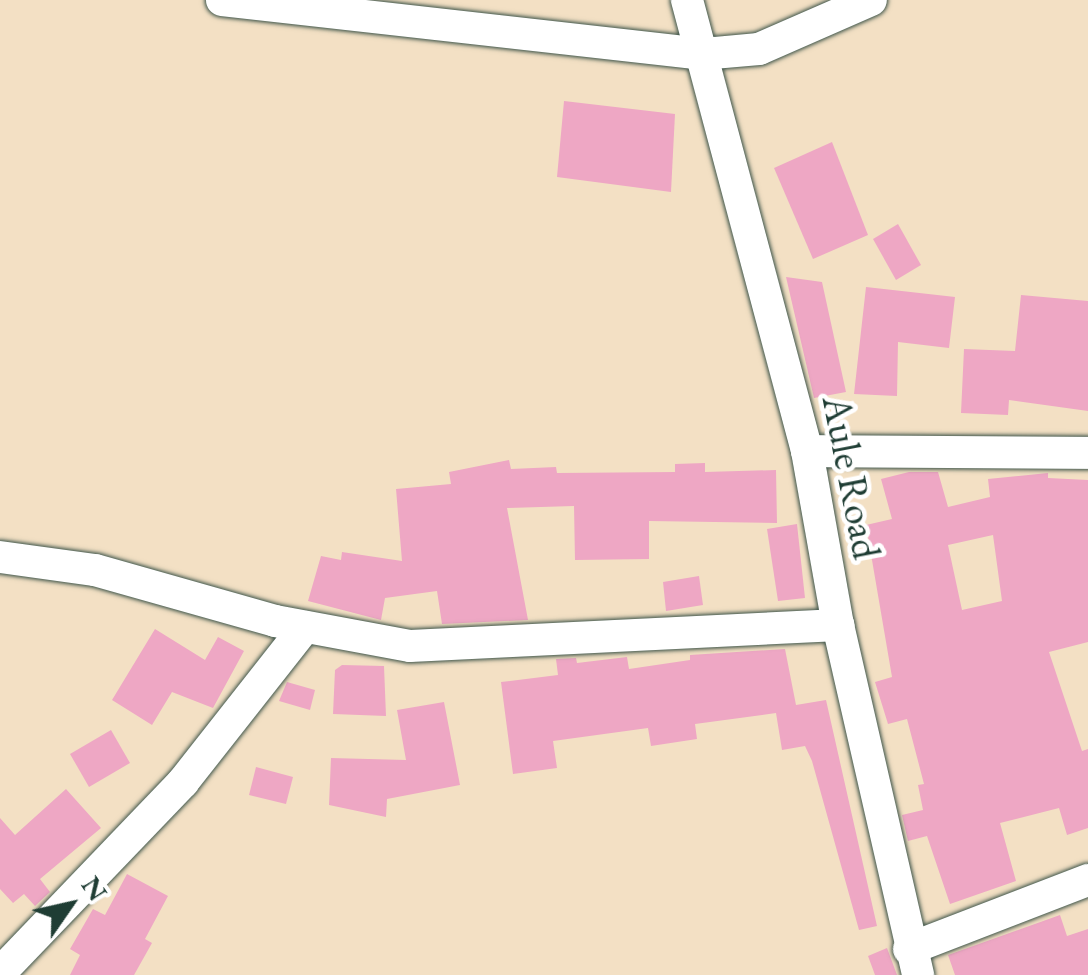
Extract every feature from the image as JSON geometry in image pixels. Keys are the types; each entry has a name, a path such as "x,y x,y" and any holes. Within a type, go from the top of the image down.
{"street":[{"path":"222,0 702,54 758,50 871,0"},
{"name":"Aule Road","path":"687,0 807,450 838,624 914,962"},
{"path":"807,450 1088,453"},
{"path":"0,556 95,570 306,627 410,646 478,647 838,624"},
{"path":"0,973 183,782 306,627"},
{"path":"914,962 1088,880"}],"building":[{"path":"564,101 675,114 671,192 557,177"},
{"path":"832,142 868,235 813,259 774,168"},
{"path":"898,224 921,265 896,280 873,239"},
{"path":"786,277 822,282 846,392 814,398"},
{"path":"866,287 955,297 949,348 898,342 897,396 854,394"},
{"path":"1021,295 1088,301 1088,411 1009,400 1008,415 961,413 964,349 1015,351"},
{"path":"509,460 511,469 556,467 557,473 675,472 675,464 705,463 705,472 776,470 777,523 649,521 649,559 575,560 574,506 507,508 528,620 442,624 437,591 385,598 381,620 308,601 321,556 341,560 342,552 402,561 396,489 451,484 449,472"},
{"path":"909,472 938,472 948,507 990,497 988,479 1048,473 1048,478 1088,480 1088,642 1049,652 1082,751 1088,749 1088,828 1067,835 1059,808 1000,823 1016,881 950,904 927,836 908,841 902,815 923,810 918,785 924,784 907,719 888,724 875,682 892,677 866,525 892,519 881,479","holes":["993,535 1002,601 962,610 948,545"]},
{"path":"797,524 805,598 778,601 767,529"},
{"path":"699,576 703,605 666,611 663,582"},
{"path":"155,629 205,660 218,637 244,651 213,708 172,692 152,725 112,700"},
{"path":"785,649 796,705 826,700 877,926 859,930 812,761 805,746 782,750 776,713 695,724 697,739 651,746 648,728 553,741 557,768 513,774 501,682 558,675 556,659 576,658 577,663 627,657 629,669 690,660 690,655"},
{"path":"342,665 384,666 386,716 333,714 335,670"},
{"path":"287,682 315,690 310,710 279,701"},
{"path":"444,702 460,785 387,799 386,817 329,805 331,758 406,760 397,710"},
{"path":"111,730 130,763 89,787 70,754"},
{"path":"256,767 293,777 286,804 249,795"},
{"path":"66,789 101,828 40,879 50,892 35,906 24,894 13,903 0,889 0,818 15,835"},
{"path":"127,874 168,896 145,939 152,943 134,975 70,975 80,955 70,949 93,909 105,915"},
{"path":"1060,915 1067,936 1088,929 1088,975 955,975 948,955"},
{"path":"887,948 897,975 875,975 868,956"}]}
